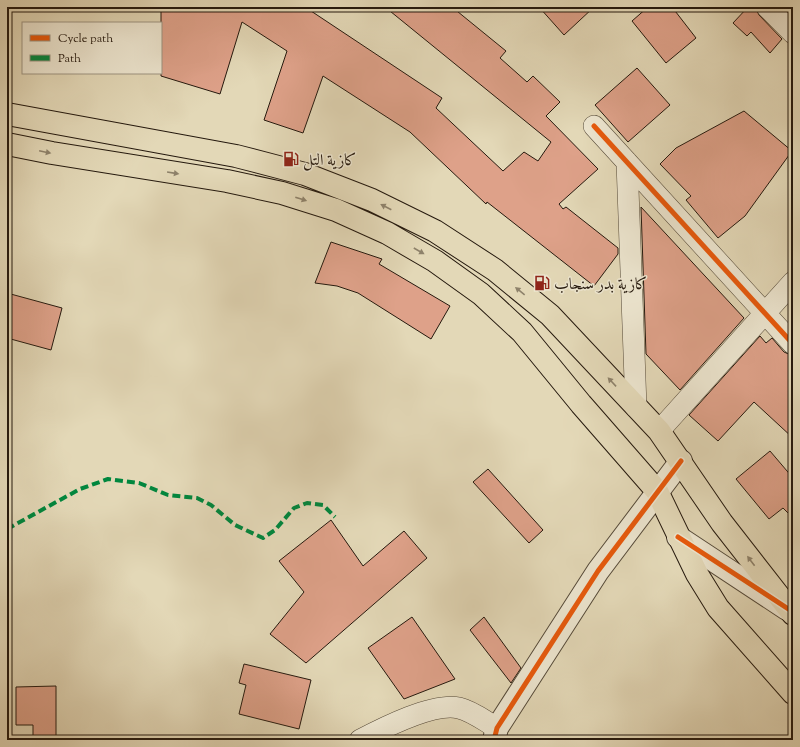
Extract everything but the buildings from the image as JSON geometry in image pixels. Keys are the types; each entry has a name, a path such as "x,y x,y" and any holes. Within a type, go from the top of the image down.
{"main road":[{"path":"7,114 236,156 305,174 372,200 435,232 494,270 550,315 636,406 659,431 682,461 722,523 792,612"},
{"path":"7,144 282,193 336,210 387,233 435,261 481,294 522,332 581,404 657,491 697,574 718,608 793,693"}],"street":[{"path":"767,7 793,33"},
{"path":"594,126 765,314 783,331 793,344"},
{"path":"628,162 636,406"},
{"path":"659,431 793,282"},
{"path":"360,740 430,710 448,706 466,710 496,734 598,571 657,491 682,461"},
{"path":"678,537 792,612"}],"marked path":[{"path":"7,529 80,489 108,479 139,483 168,495 197,498 211,505 235,525 263,538 275,530 294,508 307,503 323,505 335,517"}],"cycle path":[{"path":"594,126 793,344"},
{"path":"494,740 497,728 598,571 681,461"},
{"path":"678,537 793,612"}],"place":[{"name":"كازية التل","path":"291,159"},
{"name":"كازية بدر سنجاب","path":"542,283"}]}
